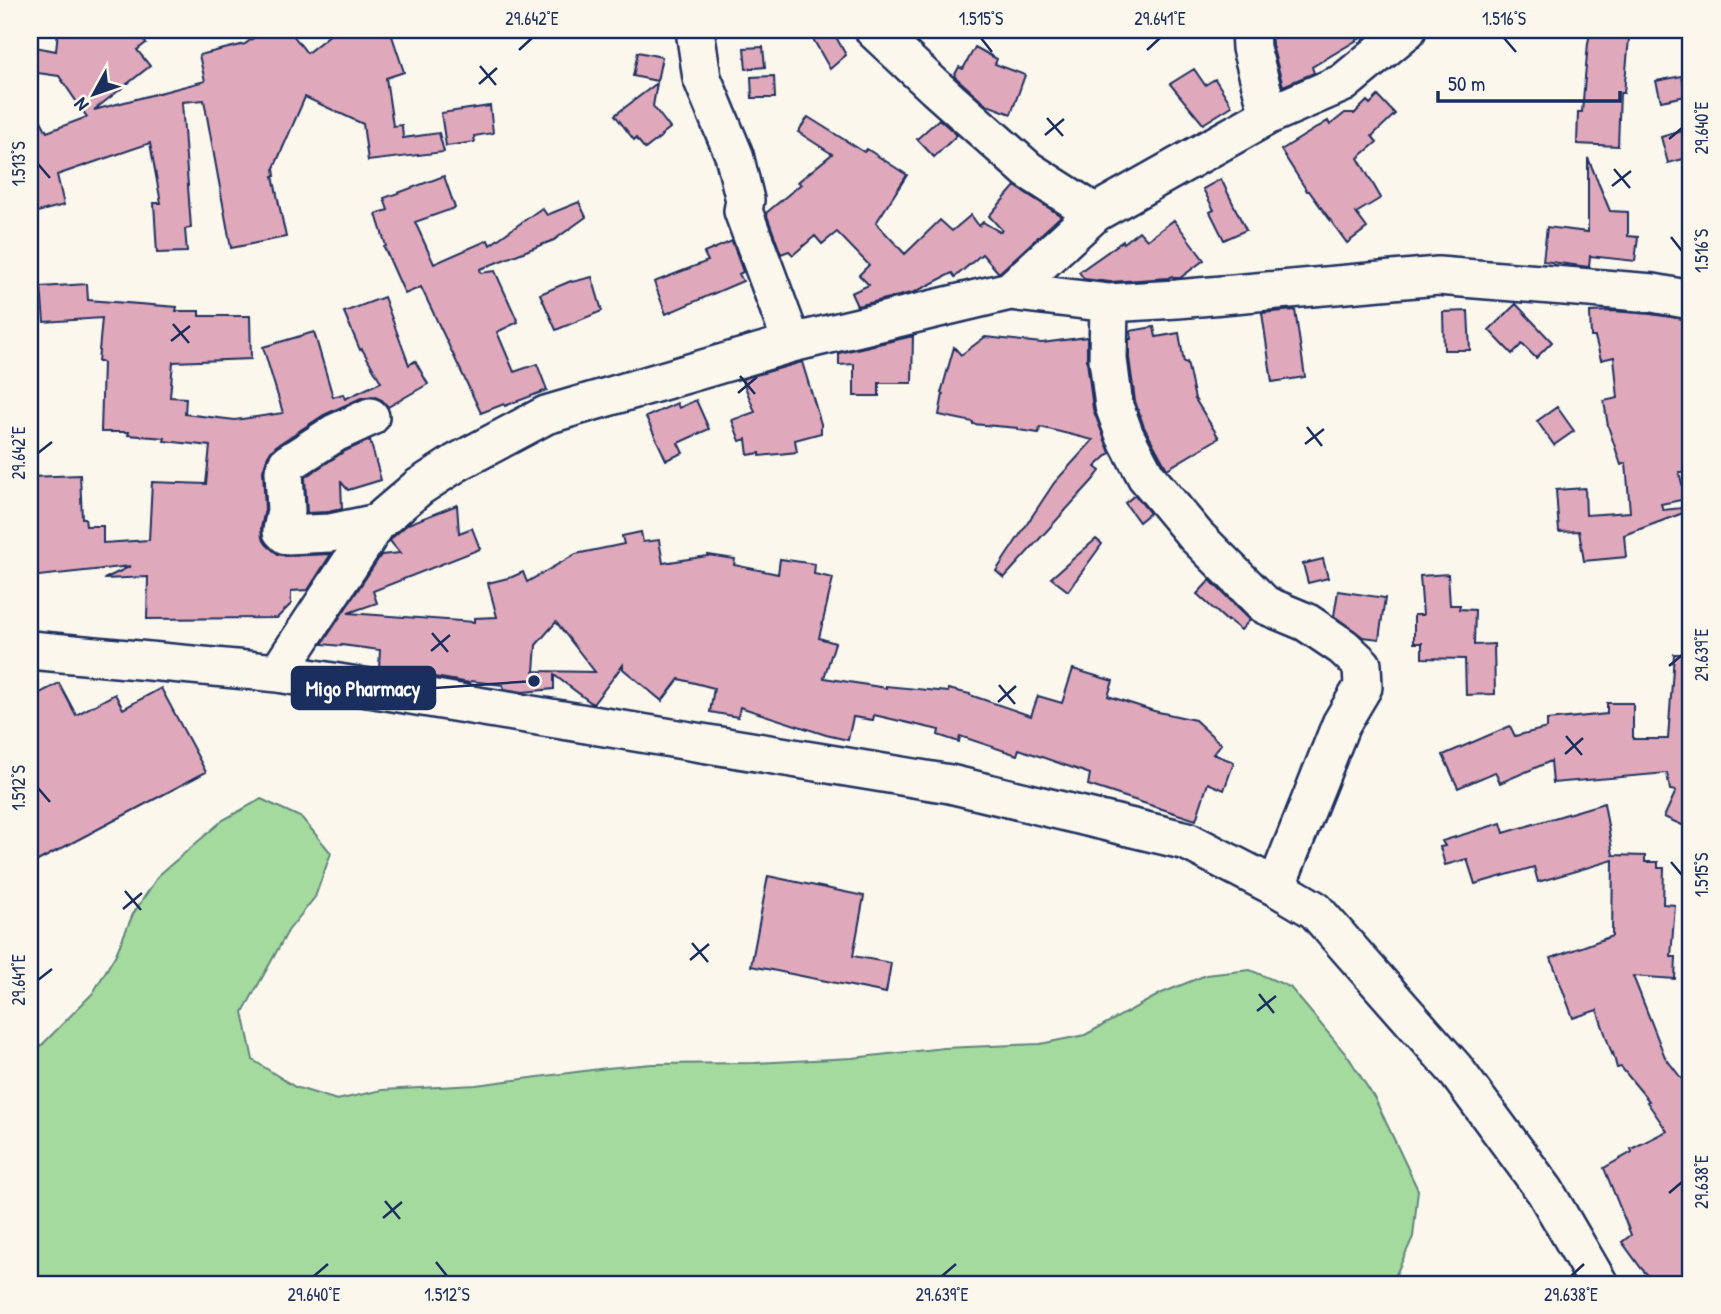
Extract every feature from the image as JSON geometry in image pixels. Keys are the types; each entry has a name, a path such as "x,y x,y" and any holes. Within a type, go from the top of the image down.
{"street":[{"path":"695,30 702,79 734,155 745,200 743,211 792,343"},
{"path":"874,30 1028,170 1095,213"},
{"path":"1250,30 1251,48 1269,115"},
{"path":"1010,291 1095,213 1269,115 1343,83 1407,30"},
{"path":"278,673 377,523 419,486 546,415 792,343 1010,291 1109,303 1438,276 1653,293 1691,300"},
{"path":"1109,303 1108,359 1114,406 1125,436 1146,476 1196,536 1265,605 1306,622 1343,647 1362,665 1363,687 1341,724 1276,887"},
{"path":"370,417 335,433 287,464 284,471 286,511 282,531 286,535 330,533 377,523"},
{"path":"30,650 278,673 950,784 1187,841 1314,910 1454,1068 1545,1191 1599,1284"}],"green space":[{"path":"261,799 302,818 331,853 315,897 288,931 243,1012 253,1060 295,1087 337,1100 382,1090 476,1085 652,1064 852,1058 944,1048 1040,1044 1085,1035 1162,993 1206,975 1250,970 1290,987 1349,1058 1375,1099 1418,1190 1413,1237 1394,1279 1389,1284 30,1284 30,1057 93,993 116,954 133,914 159,875 223,820"}],"building":[{"path":"58,30 136,30 146,43 137,50 150,66 94,110 205,81 199,55 245,44 264,30 289,30 307,53 336,30 390,30 404,72 386,78 393,126 402,125 403,138 439,133 444,152 368,161 363,124 305,97 274,168 273,176 286,237 231,248 204,100 182,102 191,228 185,229 187,252 157,253 154,203 161,203 150,143 57,175 64,205 30,214 30,100 47,132 87,117 59,76 30,72 30,46 56,51"},
{"path":"808,30 832,30 846,55 830,69"},
{"path":"1271,30 1374,30 1312,67 1314,73 1283,86 1272,45"},
{"path":"1591,30 1629,38 1624,93 1620,93 1618,146 1577,144 1578,112 1582,112"},
{"path":"763,47 765,67 746,69 744,48"},
{"path":"975,47 997,59 995,64 1025,75 1011,114 987,105 954,76 959,67 963,69"},
{"path":"638,52 662,57 657,81 633,76"},
{"path":"1194,69 1205,85 1215,79 1232,106 1203,124 1170,84"},
{"path":"774,76 775,98 752,98 751,77"},
{"path":"1682,76 1686,96 1661,101 1656,81"},
{"path":"657,83 653,106 670,128 645,149 636,138 634,140 615,115"},
{"path":"1378,96 1395,114 1372,136 1377,142 1358,158 1381,198 1356,213 1367,228 1347,243 1307,191 1281,150 1328,121 1330,125 1345,113 1354,114 1367,101 1370,104"},
{"path":"490,106 493,133 474,136 475,142 446,146 441,113"},
{"path":"808,117 864,152 867,149 907,175 876,223 905,254 940,220 952,231 971,215 979,226 983,222 1000,232 1002,230 989,216 1015,186 1061,216 1000,272 982,254 955,277 952,273 915,292 857,306 851,293 869,285 859,275 869,265 837,232 822,244 815,236 793,255 789,251 781,254 766,213 832,154 798,132"},
{"path":"939,119 957,135 934,157 917,139"},
{"path":"1686,130 1691,157 1668,163 1661,137"},
{"path":"1588,158 1610,211 1628,212 1628,236 1638,237 1635,261 1590,256 1589,267 1543,261 1547,227 1588,232"},
{"path":"444,176 455,208 415,222 434,264 488,240 490,245 542,208 547,215 579,202 586,217 554,240 480,269 481,273 495,271 518,322 497,332 514,372 537,364 547,390 481,413 421,287 405,294 384,247 386,246 376,214 388,210 384,198"},
{"path":"1221,179 1246,230 1224,240 1210,212 1214,210 1203,189"},
{"path":"1174,220 1204,260 1180,278 1172,276 1110,282 1084,279 1079,272 1139,231 1147,240"},
{"path":"732,241 743,272 739,274 743,281 666,314 654,282 708,261 704,253"},
{"path":"592,277 602,311 556,330 540,294 571,281"},
{"path":"87,284 88,300 177,307 176,311 199,311 199,316 250,316 251,359 173,362 170,397 186,398 185,414 235,420 283,413 263,347 314,332 333,397 343,394 345,399 381,382 362,349 360,350 344,312 384,297 409,365 415,361 428,384 388,407 373,396 361,398 324,415 276,446 268,455 263,471 265,509 262,538 278,554 286,556 331,554 308,590 291,591 291,604 277,618 147,619 148,577 104,579 131,566 30,577 30,477 80,475 82,518 85,518 86,526 103,526 103,543 149,540 152,482 206,484 210,446 128,435 129,432 101,432 103,362 98,362 102,318 44,322 41,287"},
{"path":"1516,304 1552,342 1536,358 1522,344 1512,354 1489,330"},
{"path":"1295,310 1305,377 1272,382 1262,313"},
{"path":"1468,311 1470,350 1444,350 1443,312"},
{"path":"1612,311 1691,320 1691,472 1679,472 1686,499 1661,504 1663,510 1682,508 1683,513 1624,535 1626,557 1584,561 1579,531 1559,532 1556,490 1585,488 1586,515 1630,512 1626,463 1621,465 1608,426 1604,401 1618,398 1614,357 1601,360 1595,337 1591,337 1590,312"},
{"path":"1154,327 1156,337 1179,333 1184,363 1187,362 1195,399 1219,438 1167,469 1144,427 1135,401 1129,358 1130,331"},
{"path":"913,336 912,383 879,383 879,396 854,396 854,364 839,365 839,353"},
{"path":"985,337 1042,343 1087,337 1093,409 1110,453 1095,467 1100,471 1093,480 1004,578 996,571 1054,483 1093,440 1040,427 1039,433 1018,428 973,424 939,415 941,393 954,347 961,355"},
{"path":"802,362 821,424 821,433 795,440 797,452 748,455 746,439 740,441 732,420 755,412 742,379"},
{"path":"696,400 709,429 678,443 683,453 666,460 646,417 677,403 679,408"},
{"path":"1557,407 1574,431 1554,445 1537,421"},
{"path":"370,440 381,480 348,490 341,482 342,509 307,513 305,477 345,451"},
{"path":"1135,495 1150,513 1139,522 1125,503"},
{"path":"457,505 459,533 472,528 480,549 373,591 377,603 348,613 474,622 474,618 497,617 488,583 523,572 527,582 576,554 624,544 622,536 641,532 643,542 659,540 663,563 708,555 735,559 734,565 778,574 780,559 815,564 814,574 833,578 819,638 835,643 824,678 886,688 948,692 948,689 1031,716 1038,696 1062,703 1073,669 1113,681 1108,696 1154,711 1195,720 1221,744 1213,754 1234,762 1224,790 1208,783 1196,820 1088,785 1090,774 1019,749 1017,755 960,736 959,742 938,735 939,730 874,715 873,720 853,717 848,740 740,707 738,717 710,712 714,688 679,679 662,701 623,669 623,665 593,704 554,675 554,689 523,692 504,689 503,685 470,683 422,675 422,672 379,668 380,650 322,644 381,555 400,553 390,541 408,524","holes":["556,622 595,672 534,671 536,645"]},
{"path":"1096,539 1102,544 1068,591 1051,578"},
{"path":"1323,559 1328,578 1308,583 1303,564"},
{"path":"1448,574 1450,605 1460,605 1459,609 1475,610 1474,645 1494,644 1495,694 1466,695 1465,659 1422,658 1422,643 1414,643 1414,615 1423,615 1420,576"},
{"path":"1210,580 1250,620 1241,630 1197,594"},
{"path":"1338,591 1385,598 1379,639 1363,637 1334,616"},
{"path":"1674,654 1689,654 1691,829 1664,817 1676,791 1670,790 1667,773 1553,783 1551,761 1500,783 1495,772 1458,788 1443,755 1510,726 1515,736 1547,728 1547,720 1607,714 1607,703 1633,703 1633,739 1668,739"},
{"path":"59,683 76,715 115,694 123,709 161,688 206,772 30,865 30,698"},
{"path":"1604,803 1613,855 1645,856 1645,862 1658,862 1658,868 1664,868 1663,904 1675,905 1671,957 1676,957 1675,979 1633,976 1665,1057 1691,1091 1691,1284 1656,1284 1622,1242 1631,1235 1604,1168 1632,1152 1631,1149 1667,1131 1647,1102 1649,1101 1621,1067 1617,1068 1597,1010 1573,1018 1551,958 1612,936 1613,860 1538,882 1534,867 1475,884 1467,859 1445,865 1440,847 1445,846 1442,841 1501,823 1504,833"},
{"path":"768,876 864,896 853,956 891,963 886,993 751,966"}],"place":[{"name":"Migo Pharmacy","path":"534,681"}]}
